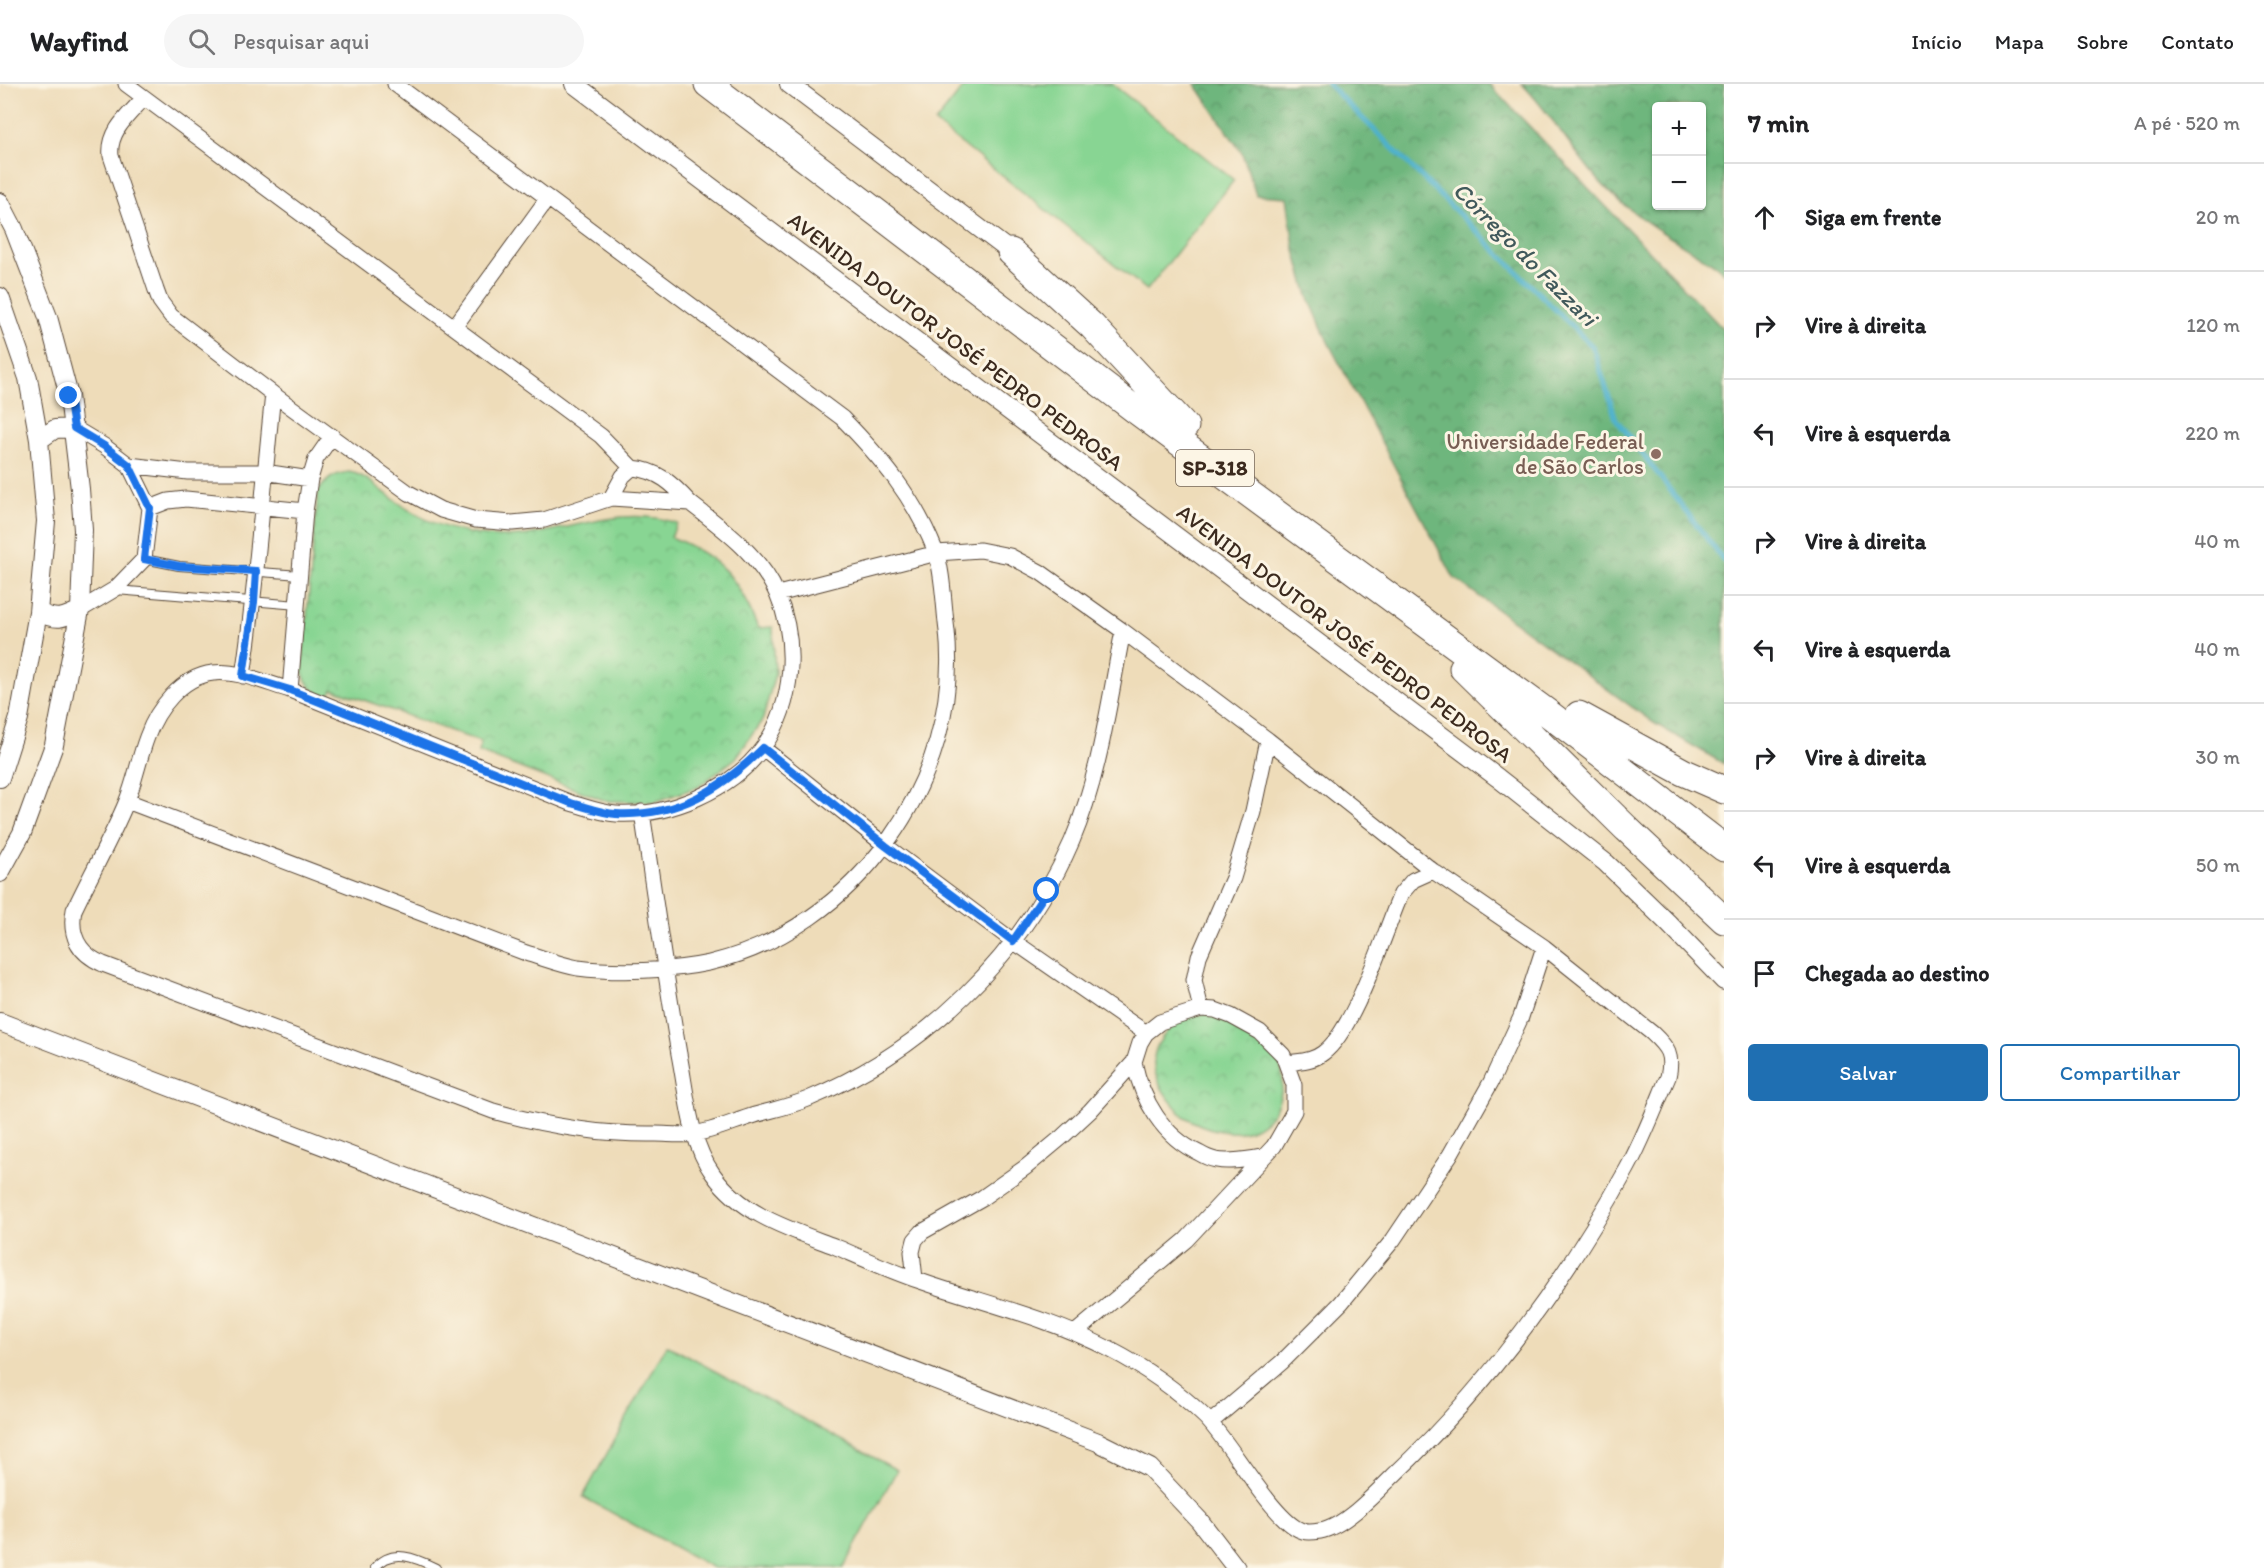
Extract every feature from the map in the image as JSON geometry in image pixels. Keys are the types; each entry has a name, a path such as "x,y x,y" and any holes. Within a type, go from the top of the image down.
{"highway":[{"name":"SP-318","path":"708,84 1137,411 1389,595 1724,848"},
{"name":"SP-318","path":"739,84 1185,426 1724,824"},
{"path":"1011,252 1092,326 1185,426"},
{"path":"1389,595 1619,821 1724,920"},
{"path":"1579,715 1683,772 1724,790"}],"street":[{"path":"126,84 601,436 632,468 646,469 675,486 690,503 728,532 768,576 778,594 789,635 792,661 788,689 763,748 738,772 717,788 677,805 642,812 616,814 571,803 290,690 243,676 213,673 193,680 173,695 155,715 127,801 74,910 72,922 76,940 81,950 94,960 493,1111 539,1124 598,1133 694,1134 807,1099 875,1066 939,1021 986,975 1013,941 1047,891 1072,841 1094,778 1123,631"},
{"path":"127,801 526,953 577,968 619,971 709,963 753,948 793,928 830,902 886,846 923,783 936,748 947,700 949,656 937,553 900,484 877,454 842,418 395,84"},
{"name":"AVENIDA DOUTOR JOSÉ PEDRO PEDROSA","path":"574,84 1498,778 1606,863 1668,922 1724,981"},
{"path":"789,84 1011,252"},
{"path":"144,98 117,128 110,147 111,156 160,301 171,316 273,394 409,493 441,510 476,520 512,523 544,520 611,498 690,503"},
{"path":"455,326 548,198"},
{"path":"0,202 14,229 48,316 69,396 74,428 82,531 80,610 54,745 22,833 0,873"},
{"path":"0,297 28,378 39,440 46,521 38,612 19,718 0,778"},
{"path":"243,676 254,602 264,472 273,394"},
{"path":"38,612 49,617 62,618 115,589 144,559 150,508 129,465 104,446 74,428 55,429 39,440"},
{"path":"290,690 305,511 310,478 316,459 332,436"},
{"path":"129,465 188,472 264,472 310,478"},
{"path":"611,498 623,476 632,468"},
{"path":"150,508 168,501 186,499 305,511"},
{"path":"642,812 664,968 694,1134 710,1171 728,1193 749,1210 773,1222 915,1279 1076,1332 1127,1358 1188,1401 1210,1422 1274,1507 1302,1532 1321,1531 1336,1524 1372,1497 1436,1436 1506,1355 1571,1264 1628,1166 1668,1077 1672,1062 1664,1044 1652,1033 1544,947 1433,871 1268,740 1123,631 1040,572 1010,556 980,550 937,553 778,594"},
{"path":"1201,1009 1194,980 1199,956 1233,878 1253,811 1268,740"},
{"path":"763,748 886,846 1013,941 1146,1033"},
{"path":"1288,1063 1309,1061 1323,1053 1338,1038 1355,1008 1401,894 1413,880 1433,871"},
{"path":"1210,1422 1282,1362 1341,1303 1393,1240 1450,1155 1491,1082 1521,1017 1544,947"},
{"path":"915,1279 912,1252 915,1240 922,1232 982,1198 1026,1167 1090,1111 1134,1062 1146,1033 1160,1022 1201,1009 1215,1010 1231,1016 1273,1042 1288,1063 1294,1085 1294,1111 1274,1146 1186,1240 1076,1332"},
{"path":"0,1022 1098,1442 1150,1468 1199,1520 1236,1568"},
{"path":"1134,1062 1138,1083 1152,1110 1183,1146 1215,1160 1235,1161 1263,1157"}],"lane":[{"path":"144,559 179,566 300,575"},
{"path":"115,589 298,605"},
{"path":"375,1568 381,1560 403,1554 436,1568"}],"green space":[{"path":"966,84 1112,84 1234,180 1147,290 935,123"},
{"path":"1195,84 1489,84 1724,330 1724,764 1654,723 1454,578 1328,342 1308,296 1294,247 1287,197 1256,195 1242,153"},
{"path":"1522,84 1724,84 1724,273 1626,207 1600,182"},
{"path":"350,472 369,480 425,519 458,531 480,535 505,537 530,535 627,517 652,517 677,523 671,537 716,562 735,583 758,628 773,627 775,674 763,719 736,758 698,787 654,802 606,801 479,752 481,742 333,689 328,698 318,694 308,684 302,670 318,492 331,478"},
{"path":"1213,1013 1238,1022 1251,1030 1273,1052 1281,1069 1282,1089 1276,1108 1263,1123 1247,1131 1220,1131 1185,1117 1167,1097 1155,1072 1154,1055 1170,1027 1185,1018"},
{"path":"667,1345 897,1470 843,1568 713,1568 583,1497"}],"waterway":[{"name":"Córrego do Fazzari","path":"1328,84 1593,347 1616,419 1724,561"}],"place":[{"name":"Universidade Federal de São Carlos","path":"1656,454"}],"route":[{"path":"69,396 74,428 104,446 129,465 143,491 150,508 144,559 179,566 256,571 254,602 243,676 290,690 571,803 616,814 658,810 696,798 717,788 763,748 886,846 1013,941 1047,891"}]}
